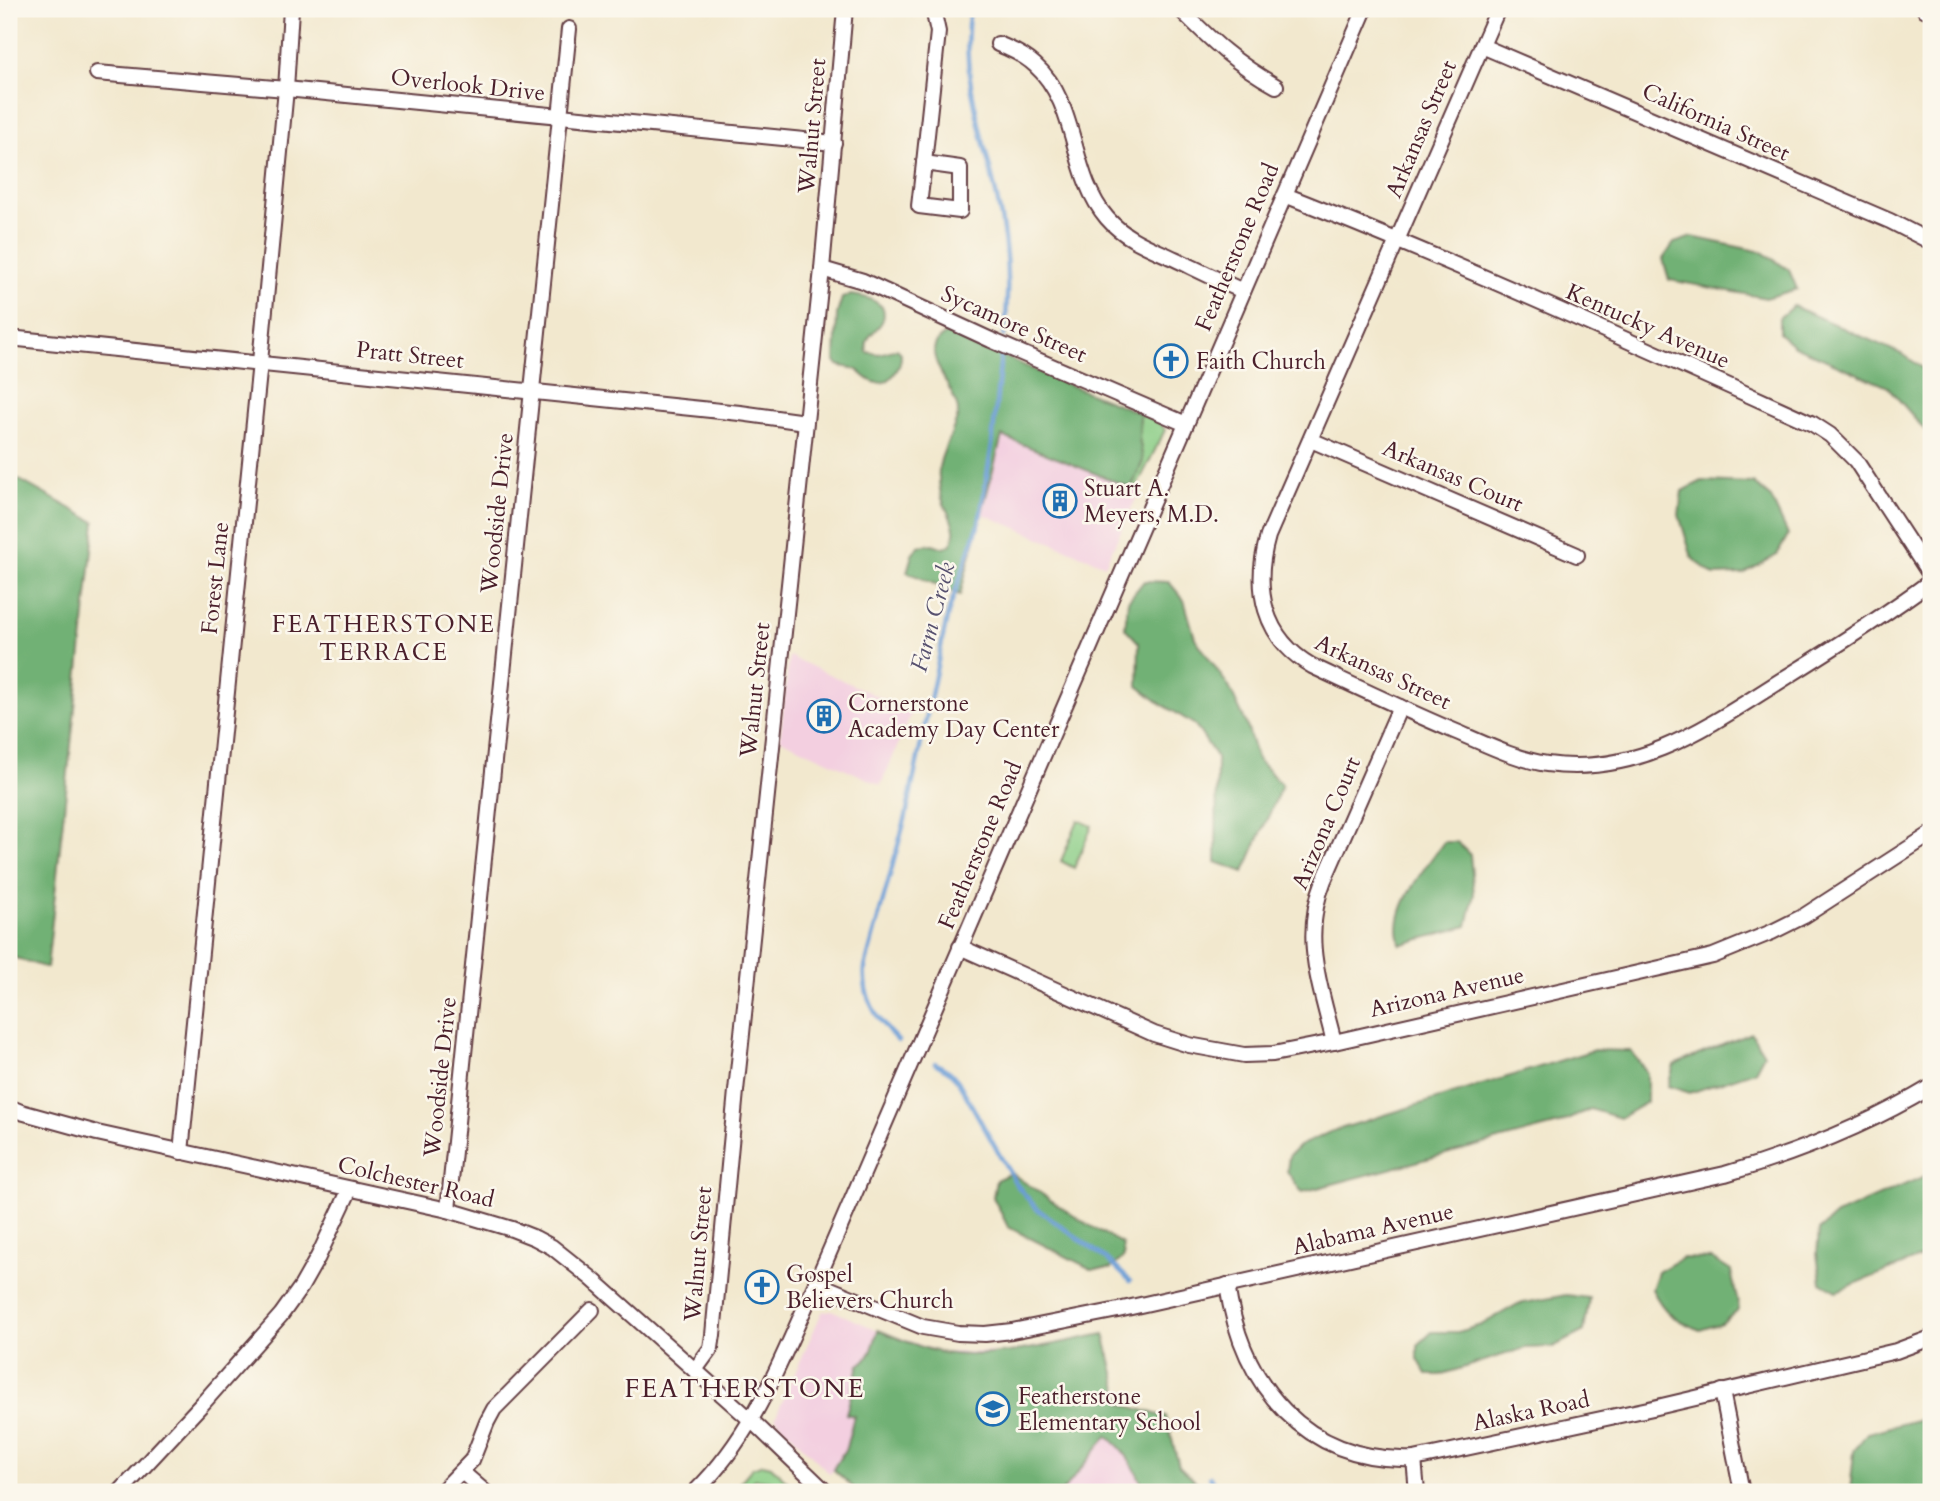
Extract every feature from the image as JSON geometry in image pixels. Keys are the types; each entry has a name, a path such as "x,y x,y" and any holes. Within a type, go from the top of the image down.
{"street":[{"name":"Forest Lane","path":"181,1152 260,362 291,9"},
{"name":"Walnut Street","path":"695,1370 706,1355 713,1335 822,269 845,9"},
{"path":"923,163 938,32 933,9"},
{"path":"1180,9 1230,57 1276,86"},
{"name":"Featherstone Road","path":"695,1492 729,1455 752,1421 816,1283 1365,9"},
{"name":"Arkansas Street","path":"1498,9 1272,527 1261,574 1265,607 1278,637 1301,660 1494,748 1544,764 1587,767 1627,760 1675,744 1704,729 1878,620 1931,581"},
{"path":"1924,9 1931,12"},
{"name":"Woodside Drive","path":"448,1210 569,29"},
{"path":"998,44 1024,57 1047,78 1056,92 1088,189 1119,230 1134,240 1243,291"},
{"name":"California Street","path":"1482,46 1931,242"},
{"name":"Overlook Drive","path":"97,73 834,143"},
{"name":"Kentucky Avenue","path":"1285,195 1398,241 1813,424 1830,435 1857,461 1931,576"},
{"name":"Sycamore Street","path":"822,269 863,281 991,340 1186,424"},
{"name":"Pratt Street","path":"9,338 260,362 805,422"},
{"name":"Arkansas Court","path":"1311,440 1577,555"},
{"name":"Arizona Court","path":"1334,1042 1314,956 1312,926 1316,903 1329,867 1400,707"},
{"name":"Arizona Avenue","path":"960,947 1154,1034 1215,1051 1244,1055 1273,1054 1685,963 1740,947 1804,916 1931,834"},
{"name":"Alabama Avenue","path":"816,1283 923,1327 985,1334 1026,1329 1725,1174 1819,1143 1903,1104 1931,1087"},
{"name":"Colchester Road","path":"9,1107 97,1133 448,1210 512,1228 535,1238 552,1247 591,1278 752,1421 826,1492"},
{"path":"120,1492 281,1315 318,1257 350,1189"},
{"name":"Alaska Road","path":"1227,1285 1237,1330 1247,1355 1259,1378 1289,1416 1316,1436 1347,1451 1392,1460 1414,1459 1555,1429 1896,1351 1931,1338"},
{"path":"441,1492 473,1457 494,1409 592,1310"},
{"path":"1721,1391 1742,1492"},
{"path":"1414,1459 1417,1492"},
{"path":"462,1472 485,1492"}],"shaded area":[{"path":"1002,436 1139,492 1105,565 983,514"},
{"path":"789,656 912,712 881,785 780,739"},
{"name":"Featherstone Elementary School","path":"831,1310 941,1352 1005,1352 1104,1334 1122,1404 1166,1417 1179,1466 1207,1492 858,1492 834,1469 830,1474 775,1418 822,1312"}],"green space":[{"path":"1692,237 1762,252 1789,270 1797,289 1766,298 1669,280 1663,259 1674,243"},
{"path":"851,295 868,298 883,308 882,321 868,339 867,352 879,354 897,349 901,353 897,370 885,382 871,381 857,370 838,365 835,361 837,314 842,298"},
{"path":"1793,306 1904,355 1931,374 1931,437 1888,387 1794,346 1779,333 1779,318"},
{"path":"951,332 1054,379 1140,413 1139,438 1143,461 1131,488 1002,436 960,595 907,572 918,546 933,544 944,548 950,545 953,539 953,527 941,495 939,472 958,411 935,357 935,347 939,339"},
{"path":"1140,413 1161,424 1165,430 1135,490 1131,488 1143,461 1139,438"},
{"path":"9,474 95,522 47,968 9,956"},
{"path":"1702,481 1753,483 1771,498 1788,535 1777,555 1743,574 1714,575 1692,558 1679,515 1682,491"},
{"path":"1144,581 1169,582 1184,600 1195,638 1229,687 1246,723 1257,759 1282,785 1244,872 1216,862 1217,758 1195,725 1138,686 1139,643 1125,628 1128,601"},
{"path":"1078,820 1092,826 1074,868 1061,861"},
{"path":"1444,842 1457,842 1470,855 1474,894 1467,926 1400,945 1399,918 1408,894"},
{"path":"1751,1033 1764,1054 1755,1071 1690,1093 1668,1086 1674,1065"},
{"path":"1594,1050 1631,1051 1647,1073 1647,1102 1620,1118 1590,1109 1559,1124 1302,1192 1287,1171 1289,1156 1299,1146 1330,1132"},
{"path":"1011,1173 1080,1220 1122,1244 1124,1257 1110,1269 1091,1269 1008,1227 993,1197 996,1180"},
{"path":"1931,1173 1931,1251 1837,1291 1821,1282 1817,1254 1819,1230 1836,1215"},
{"path":"1682,1258 1712,1259 1731,1271 1739,1309 1722,1323 1700,1330 1671,1315 1661,1305 1652,1289 1658,1272"},
{"path":"1566,1295 1589,1298 1584,1331 1553,1347 1525,1348 1440,1375 1427,1375 1418,1359 1418,1345 1432,1332 1458,1332 1481,1325 1518,1304"},
{"name":"Featherstone Elementary School","path":"878,1330 939,1352 978,1355 1021,1350 1104,1334 1122,1404 1166,1417 1179,1466 1207,1492 1145,1492 1130,1461 1107,1436 1062,1492 858,1492 833,1469 846,1448 854,1416 846,1414 859,1365 870,1354"},
{"path":"1931,1416 1931,1492 1850,1492 1854,1451 1867,1433"},
{"path":"763,1464 771,1466 795,1489 787,1492 771,1481 755,1479 741,1492 732,1492 752,1468"}],"waterway":[{"name":"Farm Creek","path":"970,9 968,58 971,83 998,203 1006,253 1007,303 1004,336"},
{"name":"Farm Creek","path":"898,1041 873,1008 866,988 865,967 906,816 948,613 979,523 992,445 1001,354"},
{"name":"Farm Creek","path":"935,1063 950,1072 958,1081 1016,1184 1030,1201 1108,1260 1130,1281"},
{"name":"Farm Creek","path":"1210,1476 1216,1492"}],"place":[{"name":"Faith Church","path":"1171,361"},
{"name":"Stuart A. Meyers, M.D.","path":"1060,501"},
{"name":"Cornerstone Academy Day Center","path":"824,716"},
{"name":"Gospel Believers Church","path":"762,1287"},
{"name":"Featherstone Elementary School","path":"993,1409"}],"district":[{"name":"FEATHERSTONE TERRACE","path":"384,638"},
{"name":"FEATHERSTONE","path":"745,1388"}]}
